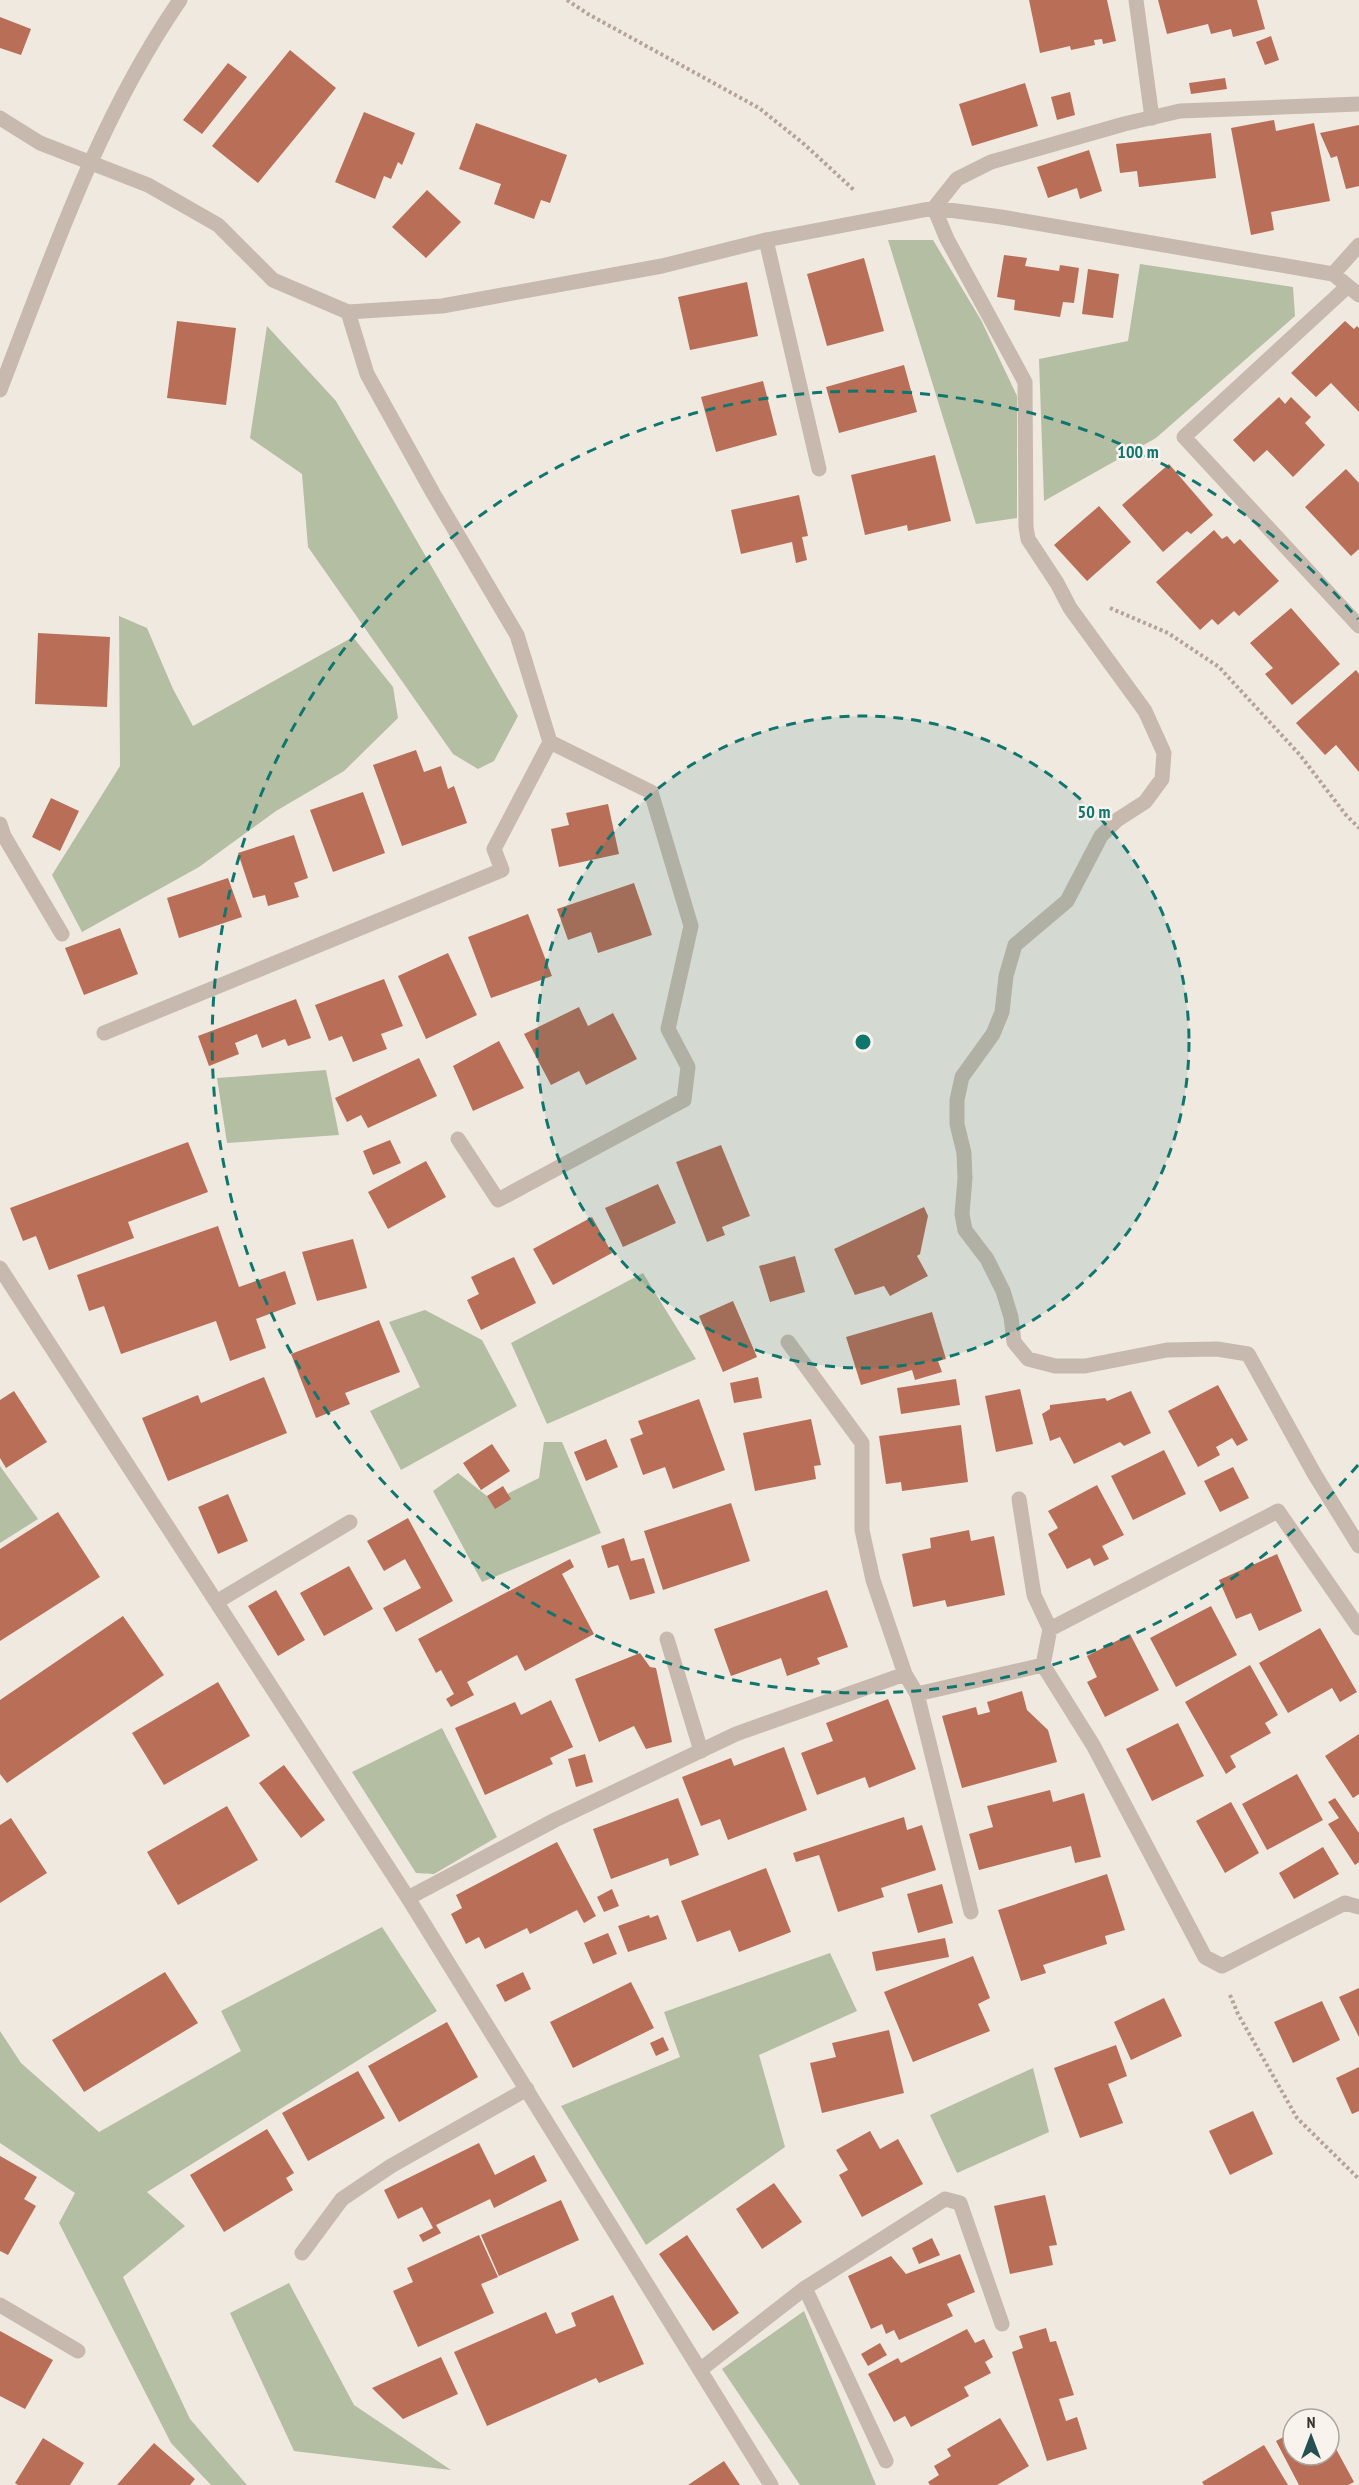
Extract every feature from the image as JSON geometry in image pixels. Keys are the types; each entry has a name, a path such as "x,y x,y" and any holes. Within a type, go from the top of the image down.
{"street":[{"path":"0,390 88,163 150,43 180,0"},
{"path":"1136,0 1152,118"},
{"path":"934,208 957,179 991,162 1180,111 1359,104"},
{"path":"0,118 40,143 148,185 218,225 273,280 348,312 442,306 662,266 766,240 934,208 1001,217 1333,274 1354,290 1184,437 1359,626"},
{"path":"934,208 946,239 1025,382 1028,539 1058,584 1070,608 1145,711 1164,753 1162,778 1145,802 1118,820 1101,836 1066,901 1015,945 1006,976 1002,1012 993,1034 962,1077 957,1100 957,1125 964,1153 965,1178 962,1214 965,1230 987,1259 1003,1291 1011,1317 1014,1342 1028,1359 1055,1366 1085,1366 1167,1350 1217,1349 1248,1354 1315,1475 1359,1546"},
{"path":"766,240 819,469"},
{"path":"1333,274 1359,244"},
{"path":"104,1033 502,870 494,849 550,742 517,635 433,493 367,374 348,312"},
{"path":"458,1139 498,1200 684,1100 688,1067 668,1029 691,926 651,792 550,742"},
{"path":"0,824 4,836 62,934"},
{"path":"0,1268 218,1601 408,1898 771,2485"},
{"path":"788,1342 862,1443 862,1530 873,1580 905,1674 917,1694 971,1912"},
{"path":"1019,1499 1034,1595 1050,1629 1043,1665 1093,1745 1205,1957 1222,1966 1345,1903 1359,1907"},
{"path":"1050,1629 1278,1511 1359,1628"},
{"path":"218,1601 350,1522"},
{"path":"667,1639 701,1751"},
{"path":"917,1694 1043,1665"},
{"path":"408,1898 555,1820 736,1734 905,1674"},
{"path":"302,2253 342,2199 391,2166 527,2089"},
{"path":"700,2370 805,2288 945,2199 960,2203 1002,2324"},
{"path":"805,2288 886,2462"},
{"path":"0,2305 78,2351"}],"path":[{"path":"567,0 598,20 759,108 804,144 882,217"},
{"path":"1058,584 1168,633 1219,667 1300,755 1346,815 1359,828"},
{"path":"1222,1966 1227,1987 1238,2014 1298,2118 1359,2179"}],"green space":[{"path":"888,240 933,240 981,320 1017,396 1017,518 976,524"},
{"path":"1140,264 1293,287 1295,316 1156,438 1044,501 1039,359 1128,341"},
{"path":"267,326 336,401 518,716 494,761 478,769 453,754 308,547 302,474 250,438"},
{"path":"119,616 147,628 173,689 193,726 353,637 393,687 398,718 344,771 276,811 199,867 82,932 52,875 120,766"},
{"path":"326,1070 339,1135 227,1143 217,1078"},
{"path":"643,1273 696,1359 547,1424 511,1343"},
{"path":"425,1310 482,1340 517,1406 401,1470 370,1411 420,1387 389,1322"},
{"path":"544,1442 562,1442 601,1533 482,1582 433,1491 458,1473 493,1501 539,1478"},
{"path":"0,1466 38,1519 0,1543"},
{"path":"442,1728 497,1837 434,1874 416,1873 352,1772"},
{"path":"382,1927 437,2011 147,2192 185,2226 123,2277 190,2419 247,2485 211,2485 171,2443 59,2223 75,2193 0,2143 0,2031 21,2063 99,2132 241,2051 221,2011"},
{"path":"830,1953 857,2011 759,2055 785,2147 646,2245 561,2106 680,2057 664,2012"},
{"path":"1033,2068 1049,2132 957,2173 930,2115"},
{"path":"289,2283 354,2405 451,2470 294,2451 230,2313"},
{"path":"804,2311 876,2485 800,2485 722,2369"}],"building":[{"path":"1029,0 1107,0 1116,41 1103,44 1102,39 1094,40 1095,45 1071,50 1070,46 1040,53"},
{"path":"1158,0 1257,0 1265,29 1233,37 1231,29 1211,34 1208,24 1167,34"},
{"path":"0,17 31,29 21,55 0,48"},
{"path":"1271,36 1279,60 1265,65 1256,42"},
{"path":"290,50 336,88 258,183 212,146"},
{"path":"228,63 247,77 202,134 183,120"},
{"path":"1225,78 1227,89 1191,94 1189,83"},
{"path":"1025,83 1038,126 972,146 959,104"},
{"path":"1070,92 1075,115 1057,120 1051,97"},
{"path":"364,112 415,133 402,165 398,162 391,179 384,176 375,199 335,182"},
{"path":"1274,120 1276,131 1314,123 1330,201 1271,212 1274,230 1251,235 1231,128"},
{"path":"476,123 567,155 550,203 541,200 534,219 494,204 501,184 459,169"},
{"path":"1359,125 1359,186 1346,189 1337,156 1331,158 1320,133"},
{"path":"1211,133 1216,178 1139,187 1137,171 1120,173 1116,144"},
{"path":"1089,150 1102,191 1080,199 1077,188 1048,198 1037,167"},
{"path":"427,190 461,222 426,258 392,227"},
{"path":"1004,255 1027,258 1025,266 1059,271 1060,265 1079,268 1074,303 1063,302 1060,317 1014,310 1015,300 997,297"},
{"path":"864,258 884,331 827,346 807,274"},
{"path":"1088,269 1119,274 1113,318 1082,314"},
{"path":"747,282 758,336 690,350 678,297"},
{"path":"177,321 236,328 226,405 167,398"},
{"path":"1345,321 1354,329 1357,326 1359,328 1359,412 1331,383 1316,397 1291,373"},
{"path":"904,365 917,412 839,433 826,387"},
{"path":"763,381 777,435 716,452 701,397"},
{"path":"1279,397 1285,404 1291,397 1311,417 1305,423 1325,445 1293,477 1267,450 1254,462 1233,440"},
{"path":"935,455 951,521 908,531 907,525 865,535 851,475"},
{"path":"1169,464 1213,515 1191,534 1187,531 1163,552 1122,505"},
{"path":"1346,469 1359,483 1359,549 1351,556 1305,507"},
{"path":"799,495 808,536 802,537 807,560 796,563 792,542 741,554 731,510"},
{"path":"1099,506 1131,542 1087,581 1054,545"},
{"path":"1214,530 1222,539 1227,536 1234,544 1240,539 1279,581 1239,616 1234,611 1218,625 1212,619 1200,630 1156,582"},
{"path":"1291,608 1340,664 1292,705 1265,674 1273,668 1250,643"},
{"path":"38,633 110,637 107,707 35,704"},
{"path":"1356,670 1359,674 1359,772 1336,745 1325,755 1296,723"},
{"path":"416,750 424,772 441,766 448,789 454,786 467,823 402,846 373,765"},
{"path":"363,792 385,853 333,872 310,810"},
{"path":"51,798 79,811 60,851 32,837"},
{"path":"608,804 619,854 559,867 551,829 569,825 566,813"},
{"path":"294,835 308,878 294,883 299,897 268,906 265,895 253,898 238,853"},
{"path":"228,878 242,917 179,938 167,898"},
{"path":"634,883 652,935 598,953 591,932 568,940 557,909"},
{"path":"528,914 552,976 491,998 468,937"},
{"path":"120,928 138,974 84,995 65,948"},
{"path":"448,953 477,1015 426,1039 398,976"},
{"path":"384,979 403,1026 381,1034 387,1049 353,1062 342,1036 329,1041 315,1005"},
{"path":"296,999 311,1038 288,1046 285,1039 262,1048 257,1034 235,1043 239,1054 209,1066 198,1036"},
{"path":"579,1007 588,1026 613,1013 637,1059 586,1085 579,1071 551,1085 524,1034"},
{"path":"499,1041 524,1088 473,1111 453,1066"},
{"path":"419,1058 437,1096 368,1128 361,1115 347,1122 335,1098"},
{"path":"390,1140 401,1163 373,1175 363,1151"},
{"path":"188,1142 208,1192 128,1222 134,1238 49,1270 36,1236 23,1241 10,1208"},
{"path":"721,1145 750,1216 722,1227 725,1235 707,1242 676,1162"},
{"path":"426,1161 446,1197 388,1229 368,1192"},
{"path":"658,1184 676,1223 623,1247 605,1208"},
{"path":"924,1207 928,1216 920,1254 917,1256 928,1276 890,1296 884,1286 855,1295 834,1249"},
{"path":"592,1217 612,1253 553,1285 533,1249"},
{"path":"218,1226 239,1287 285,1271 296,1304 256,1319 266,1348 230,1361 216,1321 121,1354 104,1306 89,1311 77,1275"},
{"path":"353,1239 367,1288 317,1301 302,1252"},
{"path":"795,1256 805,1292 770,1302 759,1266"},
{"path":"514,1257 536,1303 481,1330 467,1300 479,1294 471,1277"},
{"path":"733,1301 757,1357 723,1372 699,1316"},
{"path":"932,1312 946,1359 938,1361 942,1372 915,1380 912,1370 861,1385 846,1337"},
{"path":"379,1320 400,1372 345,1393 350,1404 316,1418 291,1354"},
{"path":"264,1377 287,1433 168,1481 142,1418 198,1395 201,1403"},
{"path":"758,1377 762,1398 734,1403 730,1383"},
{"path":"956,1379 960,1405 901,1414 897,1388"},
{"path":"1218,1385 1248,1440 1237,1446 1232,1438 1216,1447 1220,1455 1198,1467 1168,1411"},
{"path":"1020,1389 1033,1444 996,1452 985,1396"},
{"path":"14,1391 47,1442 6,1468 0,1458 0,1400"},
{"path":"1131,1391 1151,1433 1124,1446 1120,1442 1074,1464 1060,1437 1050,1441 1042,1414 1050,1409 1050,1405 1105,1398 1107,1401"},
{"path":"699,1399 725,1470 673,1489 665,1467 643,1475 630,1439 643,1434 638,1421"},
{"path":"811,1419 821,1465 814,1466 816,1479 755,1491 743,1433"},
{"path":"961,1425 968,1482 902,1491 901,1482 886,1484 879,1436"},
{"path":"606,1439 618,1467 586,1481 574,1452"},
{"path":"492,1444 510,1471 481,1490 463,1463"},
{"path":"1164,1450 1186,1494 1133,1520 1111,1476"},
{"path":"1233,1467 1249,1498 1220,1512 1204,1481"},
{"path":"1097,1485 1124,1535 1102,1546 1109,1559 1094,1566 1090,1558 1067,1569 1048,1534 1058,1528 1048,1511"},
{"path":"503,1486 511,1499 495,1509 487,1496"},
{"path":"228,1494 248,1541 218,1554 198,1507"},
{"path":"731,1503 750,1561 663,1590 644,1531"},
{"path":"58,1512 100,1577 0,1641 0,1549"},
{"path":"408,1518 453,1601 396,1632 383,1608 421,1588 405,1559 384,1571 367,1541"},
{"path":"969,1530 971,1541 994,1536 1005,1595 947,1607 945,1600 913,1607 902,1554 931,1548 930,1538"},
{"path":"624,1538 631,1561 644,1558 655,1593 630,1600 618,1565 608,1568 601,1546"},
{"path":"1277,1554 1302,1611 1259,1631 1251,1613 1236,1619 1219,1580"},
{"path":"570,1559 574,1567 562,1574 594,1634 525,1671 517,1655 467,1682 474,1695 451,1707 446,1699 454,1694 441,1670 436,1673 418,1639"},
{"path":"349,1566 373,1609 324,1636 300,1593"},
{"path":"276,1590 305,1640 278,1656 248,1606"},
{"path":"827,1590 848,1647 817,1658 820,1664 787,1676 781,1658 731,1676 714,1629"},
{"path":"1211,1606 1237,1655 1176,1687 1150,1638"},
{"path":"123,1616 164,1675 7,1783 0,1774 0,1700"},
{"path":"1320,1628 1357,1692 1340,1702 1332,1688 1288,1713 1259,1663"},
{"path":"1130,1634 1159,1690 1105,1717 1087,1682 1097,1677 1087,1656"},
{"path":"640,1653 650,1667 656,1668 672,1742 646,1749 634,1726 599,1742 575,1679"},
{"path":"1250,1665 1278,1715 1265,1723 1271,1733 1230,1756 1236,1767 1226,1774 1185,1702"},
{"path":"218,1682 250,1736 164,1785 132,1733"},
{"path":"1022,1691 1027,1710 1048,1730 1057,1762 962,1788 942,1716 976,1707 978,1715 990,1712 987,1702"},
{"path":"888,1699 916,1769 869,1788 865,1777 817,1795 801,1753 833,1741 826,1723"},
{"path":"551,1700 573,1747 550,1758 553,1764 485,1795 455,1728 515,1702 521,1715"},
{"path":"1178,1723 1204,1776 1152,1801 1126,1749"},
{"path":"1359,1734 1359,1794 1353,1798 1325,1756"},
{"path":"784,1747 807,1810 728,1840 720,1819 701,1826 682,1777 731,1758 734,1766"},
{"path":"585,1754 593,1782 576,1787 568,1759"},
{"path":"284,1765 325,1820 301,1838 259,1783"},
{"path":"1297,1774 1323,1820 1267,1850 1242,1804"},
{"path":"1050,1790 1053,1802 1084,1793 1101,1857 1075,1863 1071,1846 979,1870 969,1834 993,1827 987,1806"},
{"path":"678,1798 699,1855 670,1866 668,1858 611,1879 593,1829"},
{"path":"1335,1798 1359,1833 1359,1862 1355,1865 1328,1824 1339,1818 1328,1802"},
{"path":"1231,1802 1259,1853 1225,1873 1196,1821"},
{"path":"227,1806 258,1860 178,1905 147,1852"},
{"path":"904,1817 907,1830 922,1825 936,1870 881,1888 884,1897 838,1912 819,1855 796,1862 793,1853"},
{"path":"11,1818 47,1873 0,1903 0,1825"},
{"path":"557,1842 596,1916 584,1923 577,1910 530,1934 527,1928 485,1949 479,1937 466,1944 451,1914 462,1908 456,1895"},
{"path":"1323,1847 1339,1874 1294,1899 1279,1873"},
{"path":"766,1868 791,1932 739,1952 730,1930 697,1942 681,1901"},
{"path":"1107,1874 1125,1930 1105,1936 1107,1944 1043,1965 1046,1973 1021,1981 998,1910"},
{"path":"942,1884 953,1923 918,1933 907,1894"},
{"path":"612,1889 619,1906 604,1912 597,1897"},
{"path":"649,1915 650,1918 658,1915 667,1939 628,1952 618,1926"},
{"path":"608,1933 617,1954 593,1964 584,1943"},
{"path":"945,1938 949,1957 876,1971 872,1952"},
{"path":"973,1956 990,1998 978,2004 990,2031 913,2062 884,1992"},
{"path":"165,1972 198,2023 84,2092 52,2040"},
{"path":"523,1972 531,1989 505,2002 496,1985"},
{"path":"631,1982 654,2028 573,2068 550,2022"},
{"path":"1359,1988 1359,2037 1339,1997"},
{"path":"1164,1998 1182,2036 1131,2060 1114,2022"},
{"path":"1322,2001 1340,2040 1293,2063 1274,2022"},
{"path":"447,2022 478,2077 399,2122 368,2066"},
{"path":"889,2030 904,2093 822,2113 810,2063 836,2057 832,2043"},
{"path":"663,2037 669,2050 656,2056 650,2043"},
{"path":"1116,2045 1127,2076 1108,2084 1123,2123 1080,2138 1054,2068"},
{"path":"1359,2067 1359,2111 1352,2114 1336,2078"},
{"path":"358,2071 385,2118 308,2161 282,2113"},
{"path":"1253,2111 1273,2154 1230,2175 1209,2131"},
{"path":"267,2129 294,2173 286,2178 293,2190 224,2232 190,2175"},
{"path":"870,2131 880,2149 898,2139 923,2184 862,2217 839,2175 848,2170 836,2150"},
{"path":"479,2143 495,2175 534,2155 547,2181 494,2208 490,2199 436,2225 441,2233 423,2242 419,2235 433,2228 422,2207 398,2219 384,2190"},
{"path":"0,2156 37,2177 24,2199 36,2206 8,2255 0,2251"},
{"path":"774,2183 802,2222 762,2249 736,2209"},
{"path":"1045,2195 1057,2245 1049,2246 1053,2265 1010,2274 994,2206"},
{"path":"561,2200 579,2240 499,2276 481,2235"},
{"path":"479,2235 498,2277 481,2284 494,2313 418,2347 393,2291 413,2282 407,2268"},
{"path":"687,2235 739,2313 713,2331 659,2254"},
{"path":"932,2238 940,2255 919,2264 912,2248"},
{"path":"960,2254 975,2292 947,2304 953,2316 899,2340 894,2330 886,2334 882,2324 871,2329 848,2276 891,2256 906,2274"},
{"path":"613,2295 644,2364 599,2383 596,2378 487,2426 454,2352 546,2312 556,2334 576,2326 571,2313"},
{"path":"1046,2328 1050,2342 1056,2341 1074,2395 1059,2399 1066,2421 1077,2417 1087,2449 1047,2461 1012,2352 1023,2348 1019,2336"},
{"path":"967,2329 975,2343 984,2339 993,2357 985,2362 991,2373 964,2387 969,2396 911,2427 905,2416 894,2422 868,2374 898,2358 901,2363"},
{"path":"0,2331 53,2360 25,2409 0,2396"},
{"path":"880,2343 887,2355 868,2366 861,2354"},
{"path":"441,2357 458,2394 403,2419 372,2388"},
{"path":"1000,2418 1029,2466 997,2485 930,2485 928,2482 939,2475 934,2466 951,2456 947,2449"},
{"path":"43,2438 84,2463 70,2485 18,2485 15,2483"},
{"path":"1281,2438 1281,2451 1276,2441"},
{"path":"154,2443 195,2479 190,2485 117,2485"},
{"path":"1264,2445 1288,2485 1204,2485 1202,2482"},
{"path":"1341,2458 1354,2482 1348,2485 1299,2485 1290,2467 1341,2467"},
{"path":"724,2461 740,2485 688,2485"}]}
